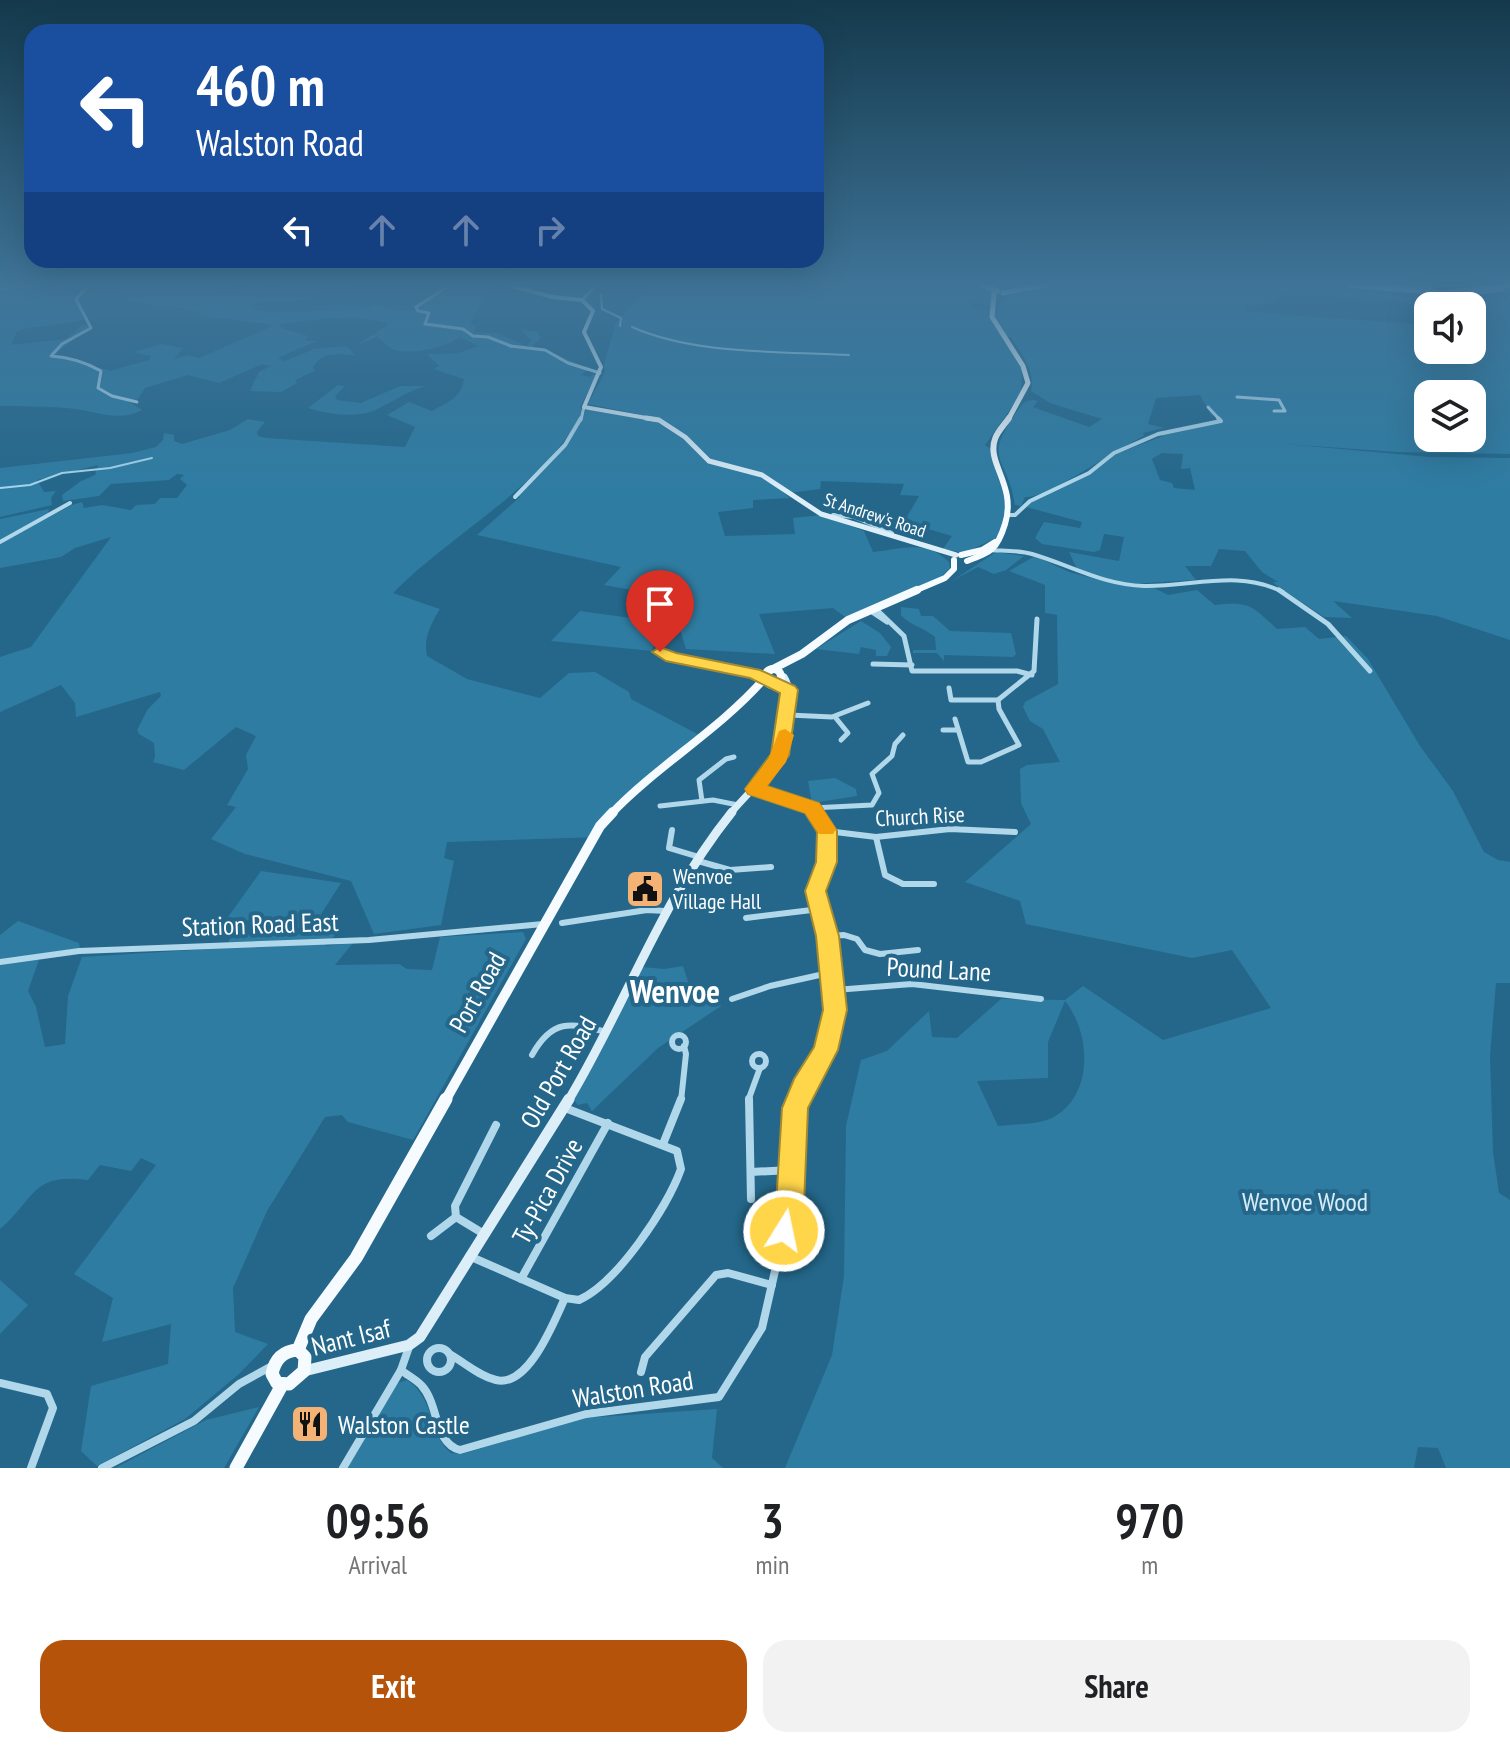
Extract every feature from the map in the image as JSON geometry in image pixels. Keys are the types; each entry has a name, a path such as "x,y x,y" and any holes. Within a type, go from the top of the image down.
{"main road":[{"path":"992,550 1001,536 1010,505 994,457 993,443 1025,392 1028,378 1014,354"},
{"name":"Port Road","path":"960,558 977,552 1001,536"},
{"name":"Port Road","path":"960,558 992,550"},
{"name":"Port Road","path":"298,1350 311,1319 356,1258 590,841 612,812 747,698 766,675 802,654 831,631 872,609 955,576 960,558"},
{"name":"Port Road","path":"747,698 784,676 802,654"},
{"path":"766,675 784,676"},
{"path":"766,675 775,683"},
{"path":"236,1468 282,1385 294,1382 304,1371 305,1357 298,1350 283,1354 274,1364 274,1379 282,1385"}],"street":[{"path":"53,354 51,356 69,357 90,364 101,371 98,388 112,396 137,402"},
{"path":"551,354 568,363 600,373"},
{"path":"515,497 562,449 586,407 600,373 594,354"},
{"path":"1237,397 1279,400 1285,411 1274,411"},
{"name":"St Andrew's Road","path":"586,407 659,420 685,437 709,461 762,475 815,511 960,558"},
{"path":"1009,515 1089,473 1114,453 1158,434 1221,421 1208,407"},
{"path":"0,542 70,503"},
{"path":"1010,505 1022,508"},
{"path":"833,515 854,517 879,531 892,533"},
{"path":"977,552 992,550 1036,555 1064,569 1128,584 1168,585 1233,578 1278,589 1298,600 1344,638 1370,671"},
{"path":"872,609 904,636 912,671 1017,671 1032,675"},
{"path":"949,688 951,700 998,700 1032,675 1037,619"},
{"path":"658,645 660,652 671,658 766,675"},
{"path":"873,664 912,665"},
{"name":"Old Port Road","path":"343,1468 401,1370 409,1345 420,1337 564,1107 607,1032 665,911 738,805 755,789 780,755 790,685 784,676"},
{"path":"775,683 789,690"},
{"path":"955,719 968,762 981,762 1019,745 999,709 998,700"},
{"path":"788,715 835,717 868,703"},
{"path":"835,717 848,733 841,740"},
{"path":"943,730 958,730"},
{"path":"755,789 812,808 872,805 880,797 873,770 892,756 898,739 903,735"},
{"path":"702,801 699,780 734,757"},
{"path":"660,806 726,800 738,805"},
{"path":"812,808 827,831"},
{"name":"Church Rise","path":"827,831 876,837 950,829 1015,832"},
{"path":"672,830 669,848 730,870 771,867"},
{"name":"Walston Road","path":"401,1370 422,1386 436,1411 444,1441 454,1450 586,1414 719,1397 759,1335 790,1205 795,1108 826,1050 832,1030 833,972 828,936 815,891 826,862 827,831"},
{"path":"876,837 885,875 903,884 934,884"},
{"path":"746,918 820,909"},
{"path":"562,923 647,910 665,911"},
{"name":"Station Road East","path":"0,962 79,951 369,940 543,924"},
{"path":"521,927 530,931 535,938"},
{"path":"828,936 844,935 857,939 865,950 880,954 918,950"},
{"path":"732,999 833,972"},
{"name":"Pound Lane","path":"835,990 858,985 942,986 1041,999"},
{"path":"532,1055 545,1031 557,1025 569,1024 607,1032"},
{"path":"663,1144 680,1106 686,1054 684,1046"},
{"path":"751,1199 748,1101 760,1068"},
{"path":"469,1256 565,1298 579,1299 591,1293 656,1219 681,1165 677,1151 564,1107"},
{"name":"Ty-Pica Drive","path":"521,1279 608,1123"},
{"path":"431,1236 456,1217 457,1197 496,1125"},
{"path":"751,1172 792,1170"},
{"path":"456,1217 484,1234"},
{"path":"641,1372 645,1357 716,1275 728,1273 772,1285"},
{"path":"451,1355 496,1381 511,1381 524,1373 565,1298"},
{"name":"Nant Isaf","path":"304,1371 409,1345"},
{"path":"102,1468 194,1421 239,1384 274,1364"},
{"path":"0,1383 47,1394 53,1408 31,1468"}],"green space":[{"path":"0,354 56,354 110,371 149,360 151,356 140,354 178,354 174,359 189,355 199,358 209,354 288,354 278,358 285,361 303,354 354,354 356,356 332,354 322,358 313,367 315,371 295,380 297,383 281,392 250,391 259,372 271,366 262,364 219,383 188,375 145,388 138,399 128,401 142,410 134,414 109,415 57,407 0,406"},
{"path":"427,354 555,354 590,368 581,375 589,377 598,372 580,407 583,411 546,463 393,593 440,609 427,637 427,656 467,679 540,698 569,673 595,672 629,692 631,699 703,737 639,789 598,837 447,842 444,858 454,861 441,925 374,934 351,881 245,854 211,839 236,807 227,805 248,769 246,755 256,736 236,727 184,770 153,762 154,743 137,730 148,709 161,696 160,692 76,717 75,703 61,685 0,712 0,657 31,647 111,537 75,548 61,557 0,568 0,543 72,505 82,502 84,508 102,505 131,510 136,505 155,504 160,498 177,498 187,485 180,479 184,475 177,474 169,480 111,484 99,496 63,501 62,495 95,475 98,465 37,480 44,492 56,491 51,498 52,505 0,517 0,468 132,453 156,447 163,440 164,433 174,435 174,441 182,444 230,430 248,419 265,422 257,432 258,436 266,438 405,447 415,427 387,415 409,402 432,411 457,395 464,379 433,369 439,366"},
{"path":"607,354 1014,354 1022,368 1021,394 985,445 991,449 1005,500 998,537 964,553 943,549 952,536 904,522 919,496 900,495 904,484 821,481 820,489 789,493 772,479 708,459 684,433 662,419 588,404 605,372"},
{"path":"1021,354 1414,354 1414,364 1486,364 1486,354 1510,354 1510,454 1398,452 1285,444 1430,457 1510,458 1510,640 1437,616 1333,601 1352,618 1324,617 1276,585 1273,582 1278,582 1262,572 1245,551 1219,549 1211,566 1185,566 1196,580 1128,584 1078,571 1069,552 1119,561 1124,537 1104,534 1100,550 1094,552 1042,544 1035,538 1044,522 1080,528 1082,522 1026,507 1082,478 1111,456 1162,434 1224,420 1211,415 1200,395 1156,398 1148,424 1164,428 1143,433 1144,436 1065,482 1035,496 1025,497 1021,506 1015,505 999,450 1007,427 1022,405 1029,400 1038,401 1033,407 1089,427 1102,419 1050,403 1031,391 1031,377","holes":["1162,453 1183,454 1181,469 1190,468 1195,490 1174,488 1172,483 1160,480 1152,459"]},
{"path":"338,385 345,386 335,396 337,400 361,403 400,386 426,386 366,413 340,414 308,408"},
{"path":"589,409 656,420 678,433 706,461 749,471 771,482 790,498 753,500 753,508 718,512 725,536 795,534 793,518 821,515 864,531 873,552 922,548 940,555 949,562 950,568 940,578 845,617 833,608 759,614 775,654 686,649 670,597 604,585 621,567 477,535 520,497 518,495 547,466"},
{"path":"49,509 48,513 0,540 0,519"},
{"path":"996,552 1024,556 1006,570 994,574 978,567 952,581"},
{"name":"Wenvoe Wood","path":"1035,556 1069,572 1116,584 1152,587 1168,595 1197,590 1215,605 1250,607 1277,629 1305,627 1319,639 1346,636 1368,659 1420,746 1453,791 1484,852 1498,860 1510,862 1510,983 1496,983 1490,1056 1493,1152 1499,1193 1510,1200 1510,1468 1446,1468 1438,1448 1418,1447 1414,1468 785,1468 832,1355 844,1276 846,1126 861,1060 887,1051 929,1011 932,1037 957,1038 1001,999 1065,1000 1083,986 1163,1040 1271,1008 1232,950 1192,958 1026,924 1020,901 965,882 1031,824 1021,803 1020,769 1027,765 1060,762 1043,729 1030,721 1023,707 1025,702 1058,684 1057,615 1045,613 1045,585 1009,571","holes":["1065,1001 1080,1029 1084,1062 1076,1094 1067,1107 1048,1120 998,1126 977,1081 1048,1078 1048,1042"]},
{"path":"901,607 919,609 921,616 933,616 950,631 1011,633 1016,654 1013,657 944,655 944,661 937,653 913,653 913,650 936,650 935,637 904,618"},
{"path":"580,611 660,622 652,651 551,641"},
{"path":"861,621 880,633 891,647 887,656 876,656 876,650 861,647 859,654 816,649"},
{"path":"835,778 856,789 857,796 812,803 808,781"},
{"path":"261,871 341,883 311,930 228,917"},
{"path":"18,921 79,943 80,948 41,954 28,991 36,1007 45,1047 65,1044 68,996 82,957 226,948 230,938 237,935 337,933 325,946 353,943 335,965 399,964 407,969 432,970 440,937 523,932 526,939 413,1140 348,1122 342,1115 325,1117 267,1211 233,1288 235,1332 268,1344 239,1374 185,1419 97,1466 81,1451 91,1386 168,1364 171,1324 102,1342 113,1298 74,1274 156,1165 141,1158 131,1171 100,1165 88,1180 55,1180 36,1191 0,1229 0,935"},
{"path":"683,966 691,991 712,987 721,1006 658,1048 592,1111 587,1103 578,1105 573,1099 599,1055 642,967 664,969"},
{"path":"0,1280 28,1305 0,1334"},
{"path":"407,1380 422,1396 438,1437 451,1453 462,1454 583,1418 717,1409 712,1458 723,1468 347,1468 398,1383"},
{"path":"259,1407 224,1468 115,1468 206,1420"}],"waterway":[{"path":"808,354 849,355"},
{"path":"0,488 30,485 62,473 110,468 152,458"}],"slow traffic":[{"path":"785,735 777,762 755,789 812,808 826,829"}],"place":[{"name":"Wenvoe Village Hall","path":"645,889"},
{"name":"Walston Castle","path":"310,1424"}],"district":[{"name":"Wenvoe","path":"675,991"}],"route":[{"path":"660,652 671,658 754,673 767,682 789,690 780,755 755,789 812,808 827,831 826,862 815,891 828,936 835,1010 826,1050 795,1108 790,1205 784,1231"}]}
